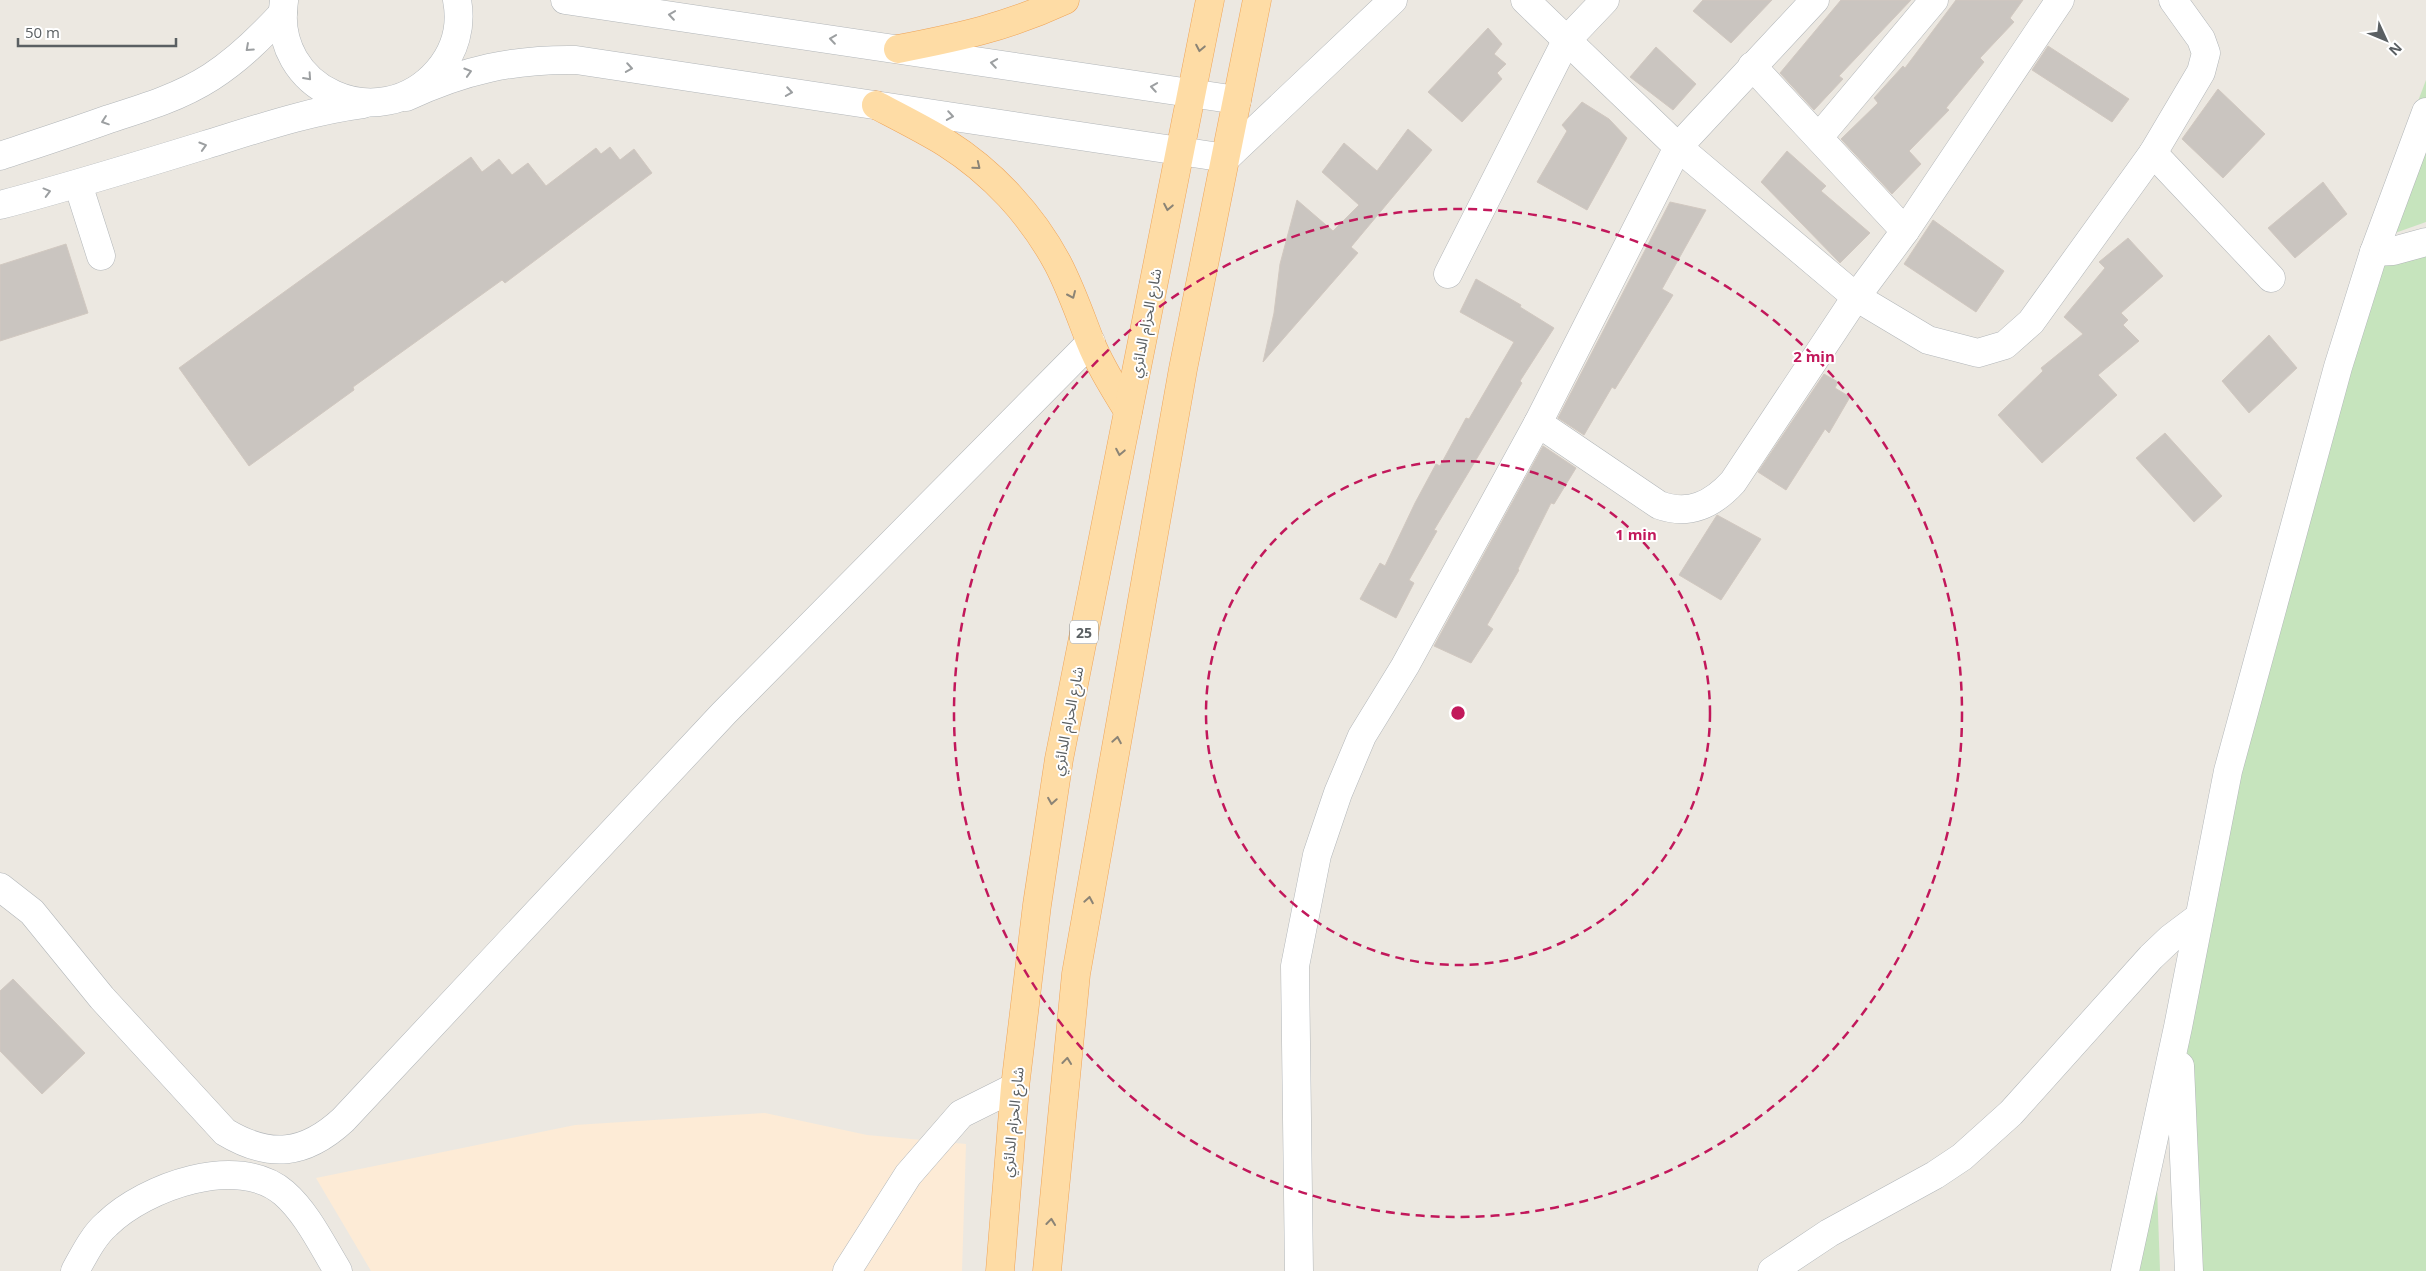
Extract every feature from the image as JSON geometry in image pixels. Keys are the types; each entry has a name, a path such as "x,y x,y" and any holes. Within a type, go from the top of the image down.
{"main road":[{"path":"898,49 966,36 1008,24 1065,0"},
{"name":"شارع الحزام الدائري","path":"1000,1271 1015,1087 1037,905 1059,759 1210,0"},
{"path":"1047,1271 1076,974 1184,369 1257,0"},
{"path":"876,105 946,143 979,167 1010,196 1036,228 1058,264 1090,342 1128,411"}],"street":[{"path":"406,96 428,82 445,63 456,40 460,14 457,0"},
{"path":"0,205 78,184 338,107 385,103 438,82 489,67 541,60 576,60 1226,158 1393,0"},
{"path":"1525,0 1566,42 1678,147 1856,297 1928,340 1978,353 2005,344 2031,322 2153,153 2202,72 2206,53 2190,22 2173,0"},
{"path":"1448,274 1566,42 1605,0"},
{"path":"1299,1271 1295,966 1317,855 1338,792 1362,736 1404,666 1538,423 1678,147 1816,0"},
{"path":"1819,137 1934,0"},
{"path":"1538,423 1659,505 1676,511 1708,503 1722,494 1733,482 1856,297 1905,231 2060,0"},
{"path":"578,1 1237,100"},
{"path":"284,7 286,40 297,64 314,84 337,97 363,104"},
{"path":"0,156 152,105 182,93 237,59 261,37 284,7"},
{"path":"1752,66 1905,231"},
{"path":"2126,1271 2178,1027 2233,752 2338,366 2374,252 2426,112"},
{"path":"2153,153 2271,278"},
{"path":"78,184 101,256"},
{"path":"2374,252 2393,251 2426,242"},
{"path":"2,889 32,912 102,998 225,1132 244,1143 265,1149 287,1150 308,1145 327,1134 344,1120 724,713 1090,342"},
{"path":"1772,1271 1829,1233 1935,1175 1988,1136 2012,1113 2156,952 2199,917"},
{"path":"2178,1027 2189,1271"},
{"path":"847,1271 908,1175 960,1114 1015,1087"},
{"path":"75,1271 92,1242 106,1224 123,1210 170,1185 199,1178 248,1176 260,1180 284,1193 312,1229 338,1271"}],"shaded area":[{"path":"765,1113 867,1135 966,1144 962,1271 371,1271 316,1178 575,1125"}],"green space":[{"path":"2426,80 2426,222 2395,233 2409,125"},
{"path":"2426,237 2426,1271 2184,1271 2189,924 2362,274"},
{"path":"2157,1186 2160,1271 2120,1271"}],"building":[{"path":"1703,0 1772,0 1731,43 1693,11"},
{"path":"1841,0 1911,0 1839,76 1843,79 1814,110 1780,73"},
{"path":"1956,0 2023,0 2010,18 2014,22 1980,58 1984,62 1946,108 1949,110 1909,151 1921,164 1892,194 1841,139 1878,103 1874,98 1903,66 1905,68"},
{"path":"1488,28 1502,44 1494,54 1506,64 1497,73 1502,79 1462,122 1428,92"},
{"path":"2048,46 2129,99 2112,122 2032,70"},
{"path":"1656,47 1696,84 1673,110 1630,77"},
{"path":"2218,89 2265,134 2223,178 2182,139"},
{"path":"1582,102 1609,119 1627,138 1587,210 1537,182 1567,131 1562,125"},
{"path":"1408,129 1432,150 1351,247 1358,253 1263,362 1274,313 1280,264 1297,200 1333,231 1359,205 1322,172 1344,143 1377,171"},
{"path":"610,147 620,160 634,149 652,173 505,283 502,280 353,387 354,390 249,466 179,368 471,157 482,172 499,159 512,175 528,163 546,186 596,148 601,154"},
{"path":"1787,151 1826,186 1821,191 1870,233 1840,263 1761,182"},
{"path":"2323,182 2347,214 2295,258 2268,228"},
{"path":"1670,202 1706,210 1662,289 1673,295 1615,389 1612,387 1584,435 1558,418"},
{"path":"1933,220 2004,271 1976,312 1904,264"},
{"path":"2128,238 2163,276 2121,313 2128,320 2123,325 2139,341 2098,375 2117,395 2042,463 1998,415 2043,371 2041,368 2083,334 2064,317 2105,268 2099,262"},
{"path":"66,244 88,313 0,341 0,265"},
{"path":"1476,279 1521,305 1520,307 1554,328 1520,381 1522,383 1434,530 1437,531 1409,580 1414,583 1396,618 1360,599 1380,563 1385,566 1436,464 1440,466 1466,418 1469,419 1514,342 1460,312"},
{"path":"2269,335 2297,368 2249,413 2222,381"},
{"path":"1824,374 1838,382 1835,388 1850,397 1829,433 1825,429 1786,490 1758,472"},
{"path":"2165,433 2222,496 2194,522 2136,458"},
{"path":"1543,446 1576,468 1554,504 1551,503 1519,570 1487,625 1493,629 1471,663 1434,646"},
{"path":"1717,515 1761,539 1721,600 1679,575"},
{"path":"13,979 85,1053 42,1094 0,1051 0,991"}]}
